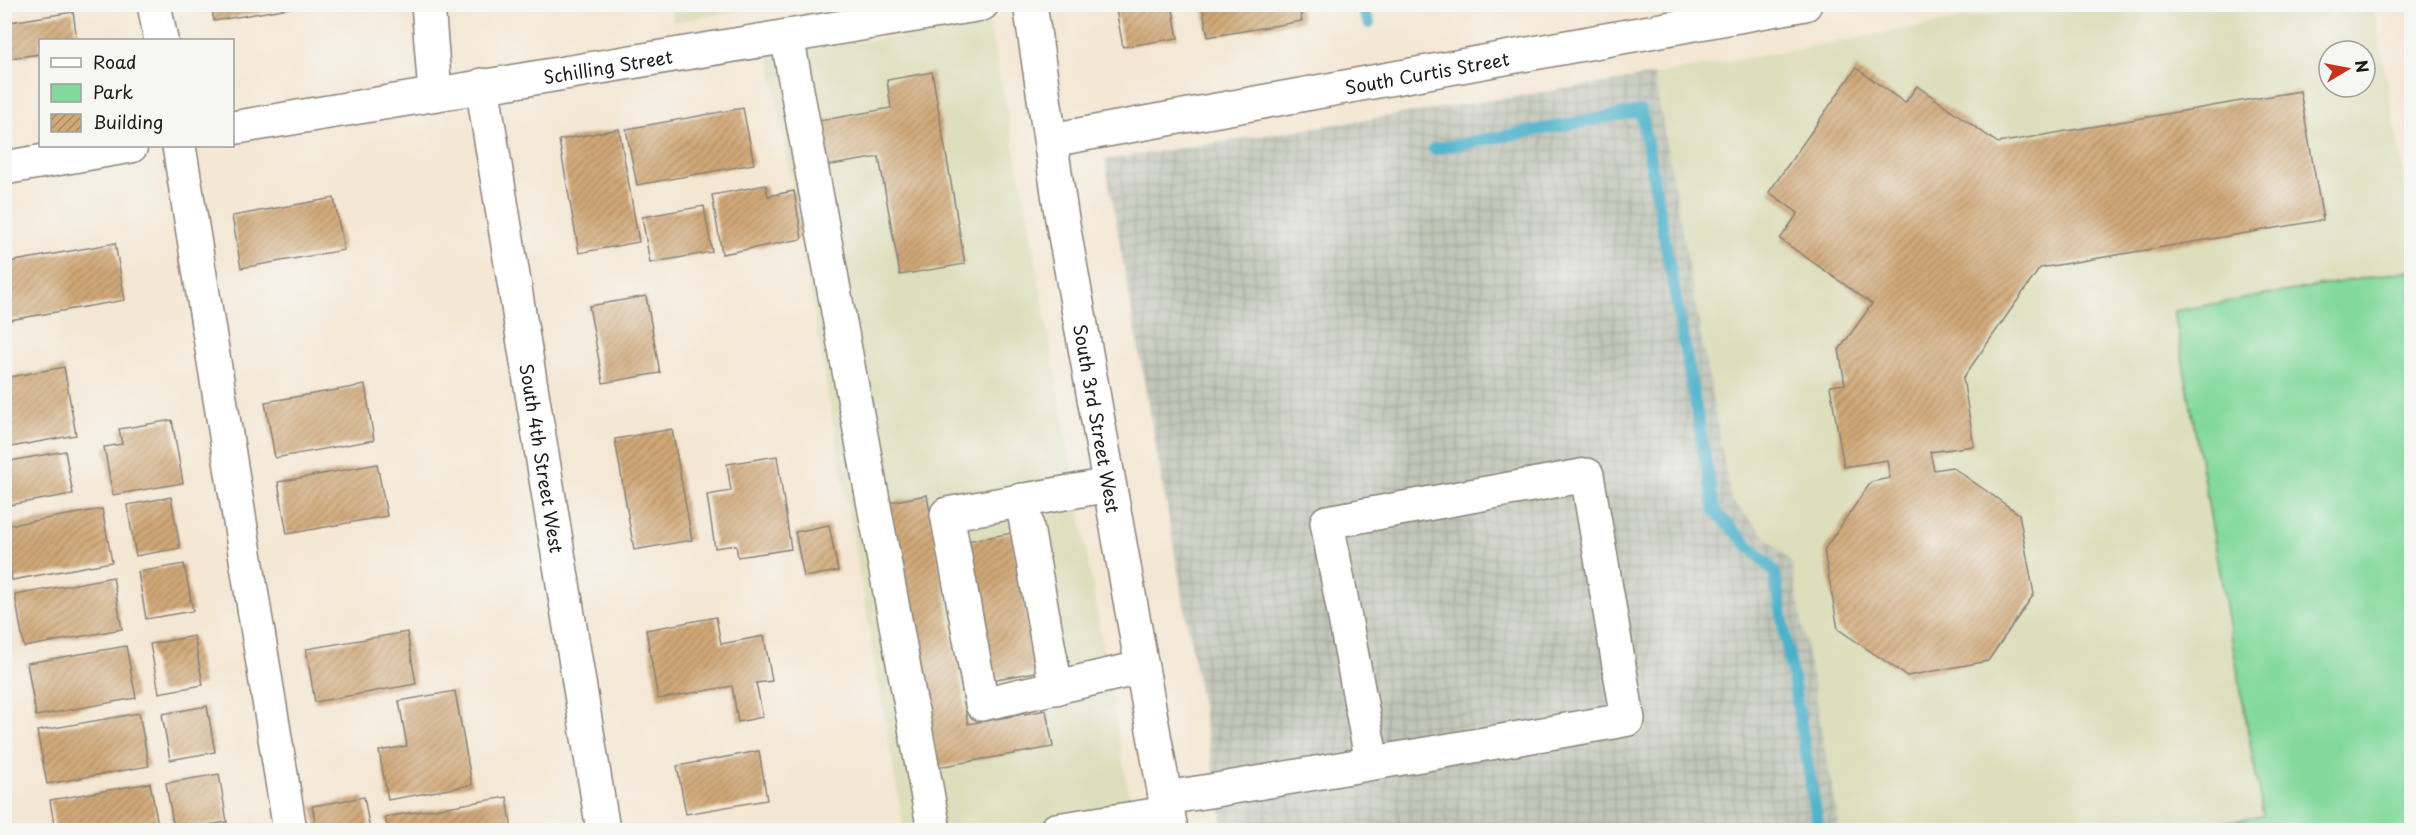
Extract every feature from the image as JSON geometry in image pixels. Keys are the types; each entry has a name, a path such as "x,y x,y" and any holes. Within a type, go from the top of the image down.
{"street":[{"path":"154,4 161,39"},
{"path":"428,4 435,93"},
{"name":"Schilling Street","path":"234,128 982,4"},
{"name":"South 3rd Street West","path":"1030,4 1061,213 1140,668 1168,814"},
{"name":"South Curtis Street","path":"1051,140 1665,17 1805,4"},
{"path":"787,36 933,831"},
{"name":"South 4th Street West","path":"482,86 603,831"},
{"path":"4,168 125,147"},
{"path":"179,147 290,831"},
{"path":"1056,831 1168,814 1372,763 1628,719 1587,475 1327,522 1372,763"},
{"path":"1109,485 946,514 982,704 1140,668"},
{"path":"1022,500 1056,688"}],"shaded area":[{"path":"670,4 772,4 772,5 673,22"},
{"path":"2040,5 2373,5 2411,213 2411,830 1840,830 1791,562 1731,500 1654,75"},
{"path":"989,24 1024,193 1135,830 904,830 769,54"},
{"path":"1654,75 1731,500 1791,562 1840,830 1224,830 1105,160"}],"green space":[{"path":"2411,270 2411,830 2179,830 2263,816 2174,311"}],"building":[{"path":"211,4 300,4 301,6 214,21"},
{"path":"1115,4 1172,4 1178,38 1123,47"},
{"path":"1202,4 1299,4 1302,21 1208,37"},
{"path":"73,12 77,39 39,39 39,54 4,59 4,23"},
{"path":"1856,68 1905,103 1917,86 1998,143 2300,91 2323,220 2040,268 1963,378 1974,446 1930,452 1934,470 1952,467 2019,514 2034,594 1988,661 1907,676 1838,629 1824,550 1871,482 1890,478 1887,460 1844,467 1830,386 1845,384 1839,350 1872,304 1780,239 1798,213 1769,192"},
{"path":"932,72 965,264 900,275 879,157 826,166 818,121 891,108 887,80"},
{"path":"743,108 754,164 637,185 626,129"},
{"path":"619,129 639,242 579,253 559,140"},
{"path":"766,185 768,196 794,191 802,239 722,254 712,195"},
{"path":"334,198 344,250 241,268 232,216"},
{"path":"704,206 712,252 650,263 642,217"},
{"path":"115,243 125,300 4,321 4,263"},
{"path":"646,296 660,373 603,383 589,306"},
{"path":"64,367 76,435 5,448 4,378"},
{"path":"365,385 374,440 275,458 265,402"},
{"path":"172,420 183,483 113,495 104,447 122,444 119,429"},
{"path":"672,429 692,540 634,550 615,439"},
{"path":"65,451 73,494 10,505 4,462"},
{"path":"777,456 791,549 738,557 736,545 715,548 707,495 731,491 727,464"},
{"path":"377,464 387,516 287,534 278,482"},
{"path":"927,495 968,724 1046,710 1053,747 938,767 890,502"},
{"path":"171,497 180,548 136,556 127,505"},
{"path":"102,509 112,562 12,580 4,526"},
{"path":"829,525 838,571 804,577 795,532"},
{"path":"1012,533 1036,672 991,680 967,541"},
{"path":"184,564 193,611 146,619 138,572"},
{"path":"113,577 122,629 24,647 15,595"},
{"path":"716,617 721,644 764,636 772,681 756,683 763,717 738,722 732,686 658,699 646,630"},
{"path":"407,632 416,684 315,702 306,649"},
{"path":"194,636 203,685 159,693 150,644"},
{"path":"126,646 136,698 36,716 27,663"},
{"path":"455,691 472,785 388,800 379,751 407,746 399,701"},
{"path":"207,706 215,752 170,760 162,714"},
{"path":"139,713 149,766 47,784 37,731"},
{"path":"759,751 767,800 686,814 677,766"},
{"path":"219,774 227,822 174,830 166,783"},
{"path":"150,783 159,830 55,830 50,800"},
{"path":"364,797 370,830 317,830 312,806"},
{"path":"507,797 512,830 388,830 385,817"}],"waterway":[{"path":"1360,4 1369,23"},
{"path":"1434,149 1641,111 1715,512 1774,571 1819,830"}]}
